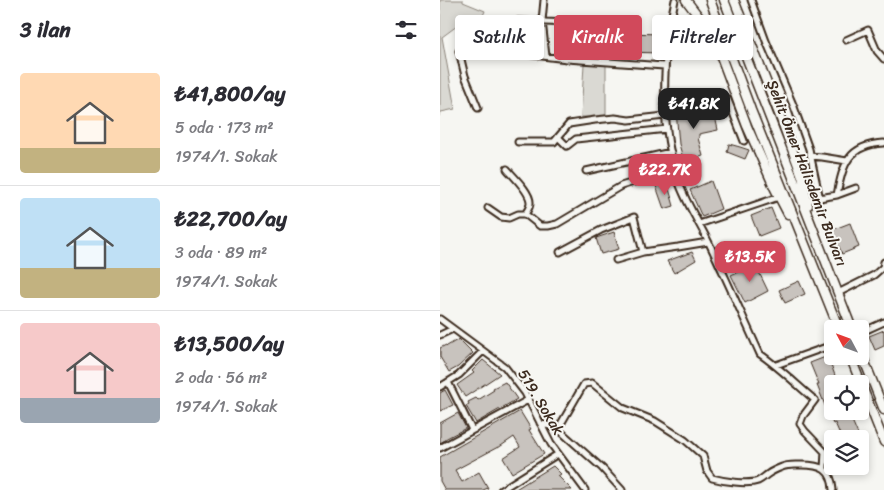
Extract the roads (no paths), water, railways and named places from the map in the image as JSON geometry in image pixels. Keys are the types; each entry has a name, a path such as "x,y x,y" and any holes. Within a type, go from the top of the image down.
{"highway":[{"name":"Şehit Ömer Halisdemir Bulvarı","path":"686,0 697,15"},
{"name":"Şehit Ömer Halisdemir Bulvarı","path":"710,0 835,320"},
{"name":"Şehit Ömer Halisdemir Bulvarı","path":"724,0 848,320"},
{"path":"734,0 802,176 814,231"},
{"name":"Şehit Ömer Halisdemir Bulvarı","path":"722,60 747,126 779,198 805,244"},
{"path":"854,365 884,442"},
{"path":"866,365 884,410"}],"street":[{"path":"543,15 544,0"},
{"path":"672,15 675,0"},
{"path":"751,0 794,107 811,156 820,199"},
{"path":"846,40 868,30 877,50 884,59"},
{"path":"544,38 546,56"},
{"path":"478,108 465,76 459,51 501,51 567,59 664,66"},
{"path":"665,60 665,116 670,152 676,175 760,354 815,400 803,416 800,424 824,451"},
{"path":"664,104 716,95 723,96 728,100 744,141"},
{"path":"518,142 554,142 569,124 615,118 629,120 665,116"},
{"path":"558,137 567,146 576,140 667,129"},
{"path":"837,195 840,177 853,153 861,148 884,143"},
{"path":"586,171 670,152"},
{"path":"811,156 847,161"},
{"path":"507,169 525,190 531,201 524,214"},
{"path":"488,208 501,217 509,218 518,214 524,214 540,226 548,226 557,224 621,186 637,181 676,175"},
{"path":"807,200 837,195 856,188"},
{"path":"699,224 779,198"},
{"path":"560,252 601,230 634,217 643,252"},
{"path":"616,260 643,252 708,242"},
{"path":"838,294 874,275 883,268 884,262"},
{"name":"519. Sokak","path":"440,319 505,367 525,393 558,454 585,490"},
{"path":"869,329 884,322"},
{"path":"440,335 453,329"},
{"path":"776,366 824,348"},
{"path":"440,386 459,375 483,351"},
{"path":"448,382 472,430"},
{"path":"558,429 581,388 584,384 592,383 624,408 655,421 685,440 702,456 707,471 712,478 724,481 758,481 771,472 785,466 812,465 824,469"},
{"path":"440,448 528,400"},
{"path":"540,423 558,429 602,468 622,490"},
{"path":"506,489 558,454"},
{"path":"830,475 833,481 833,490"}]}
